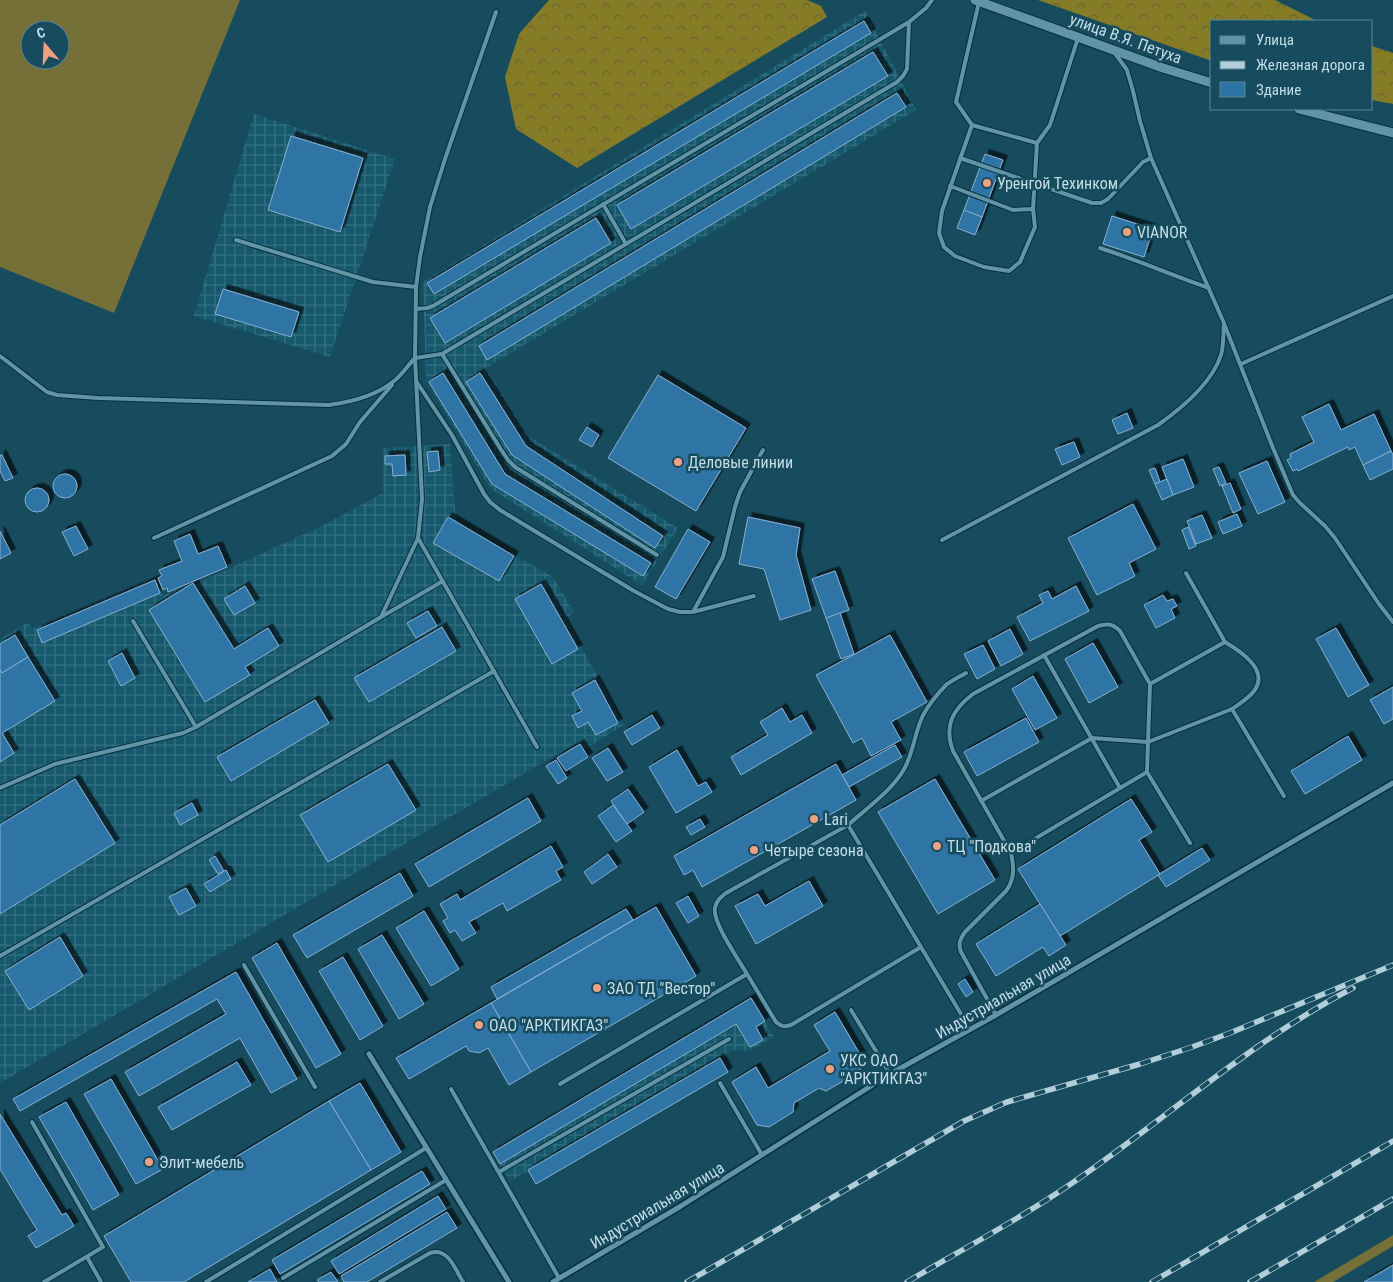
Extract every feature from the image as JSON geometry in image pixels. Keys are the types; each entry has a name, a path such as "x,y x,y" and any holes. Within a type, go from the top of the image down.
{"street":[{"name":"улица В.Я. Петуха","path":"977,1 1163,68 1210,82"},
{"path":"1303,110 1393,133"},
{"name":"Индустриальная улица","path":"553,1282 681,1206 890,1074 996,1015 1393,783"},
{"path":"369,1054 509,1282"}],"lane":[{"path":"416,309 433,306 909,22 926,8 932,0"},
{"path":"977,1 956,102 972,125 1037,144"},
{"path":"381,616 418,538 422,499 415,358 416,287 420,256 430,207 496,12"},
{"path":"154,538 332,456 346,444 360,422 415,358 442,354 897,82 907,69 909,22"},
{"path":"972,125 942,211 939,233 944,246 955,256 984,267 1009,271 1020,262 1035,227 1033,210 1037,144 1050,124 1079,37"},
{"path":"1111,49 1127,70 1151,158 1209,288 1293,494 1300,504 1325,526 1335,538 1378,604 1393,622"},
{"path":"960,158 1092,203 1101,203 1108,199 1144,162 1151,158"},
{"path":"950,186 1013,210 1033,210"},
{"path":"603,204 626,244"},
{"path":"236,240 373,282 416,287"},
{"path":"1100,248 1209,288"},
{"path":"1241,364 1393,296"},
{"path":"942,540 1158,425 1174,413 1187,403 1214,369 1221,355 1224,324"},
{"path":"442,354 500,448 515,467 657,555"},
{"path":"0,356 47,392 57,395 98,398 329,405 367,396 395,381"},
{"path":"416,381 452,435 480,487 490,502 500,510 634,591 668,609 680,612 693,612 754,596"},
{"path":"693,612 723,557 740,492 763,450"},
{"path":"418,538 537,747"},
{"path":"981,801 1092,738 1148,742 1232,710 1254,691 1258,679 1251,661 1225,642 1186,573"},
{"path":"0,788 55,764 81,756 183,733 196,727 443,581"},
{"path":"133,620 196,727"},
{"path":"996,1015 959,946 965,932 1011,885 1014,866 1011,853 953,751 949,740 949,728 954,713 963,702 973,694 1098,626 1106,624 1115,626 1120,631 1150,684 1147,772 1190,843"},
{"path":"1150,684 1225,642"},
{"path":"1044,655 1120,788"},
{"path":"0,956 494,671"},
{"path":"921,947 785,1027 776,1022 747,974 716,922 714,909 720,897 726,893 848,825 876,801 903,771 910,756 921,719 926,710 944,687 966,673"},
{"path":"1232,710 1284,796"},
{"path":"1011,853 1147,772"},
{"path":"848,825 961,1014"},
{"path":"244,965 314,1087"},
{"path":"560,1084 747,974"},
{"path":"851,1010 890,1074"},
{"path":"499,1172 729,1039"},
{"path":"720,1083 762,1155"},
{"path":"450,1089 560,1278"},
{"path":"32,1122 103,1247 44,1282"},
{"path":"206,1282 426,1148"},
{"path":"283,1278 446,1180"},
{"path":"380,1282 436,1251 442,1252 448,1257 463,1282"},
{"path":"87,1257 101,1282"}],"shaded area":[{"path":"0,0 240,0 114,313 0,267"},
{"path":"865,11 916,110 486,368 528,436 678,528 642,585 491,489 426,380 423,282"},
{"path":"254,114 395,159 330,357 194,316"},
{"path":"450,444 456,521 553,577 574,612 566,619 624,725 585,749 579,741 0,1083 0,639 27,623 34,628 155,577 163,596 196,581 197,583 318,528 383,493 383,448"},
{"path":"751,998 774,1037 749,1051 735,1050 720,1058 728,1072 536,1184 528,1171 510,1181 493,1152"},
{"path":"1393,1235 1393,1246 1333,1282 1314,1282"}],"green space":[{"path":"549,0 807,0 821,6 827,17 577,168 516,129 505,77 519,34"},
{"path":"1038,0 1275,0 1315,20 1210,20 1210,60"},
{"path":"1373,46 1393,53 1393,104 1373,100"}],"building":[{"path":"864,21 871,33 434,294 427,283"},
{"path":"873,52 888,76 631,229 617,205"},
{"path":"897,93 906,107 487,360 479,346"},
{"path":"291,136 363,158 340,232 268,210"},
{"path":"985,154 1003,160 982,217 964,210"},
{"path":"964,210 982,217 975,235 957,228"},
{"path":"1112,216 1153,229 1144,257 1103,244"},
{"path":"596,218 611,243 445,343 430,318"},
{"path":"223,289 299,312 291,337 215,314"},
{"path":"443,373 505,474 651,563 643,576 492,484 429,382"},
{"path":"480,373 526,446 663,536 655,548 512,455 466,382"},
{"path":"658,375 746,428 696,511 608,458"},
{"path":"1329,404 1341,430 1374,414 1391,451 1363,465 1355,447 1349,450 1348,447 1298,471 1297,469 1293,471 1287,460 1291,458 1290,454 1314,442 1302,417"},
{"path":"1127,413 1133,428 1118,434 1112,420"},
{"path":"587,427 599,435 592,447 579,440"},
{"path":"1074,442 1080,457 1062,465 1055,449"},
{"path":"438,451 440,470 429,472 427,452"},
{"path":"1391,451 1393,455 1393,469 1370,480 1363,465"},
{"path":"0,455 2,455 13,478 5,481 0,471"},
{"path":"405,455 406,475 393,476 392,464 385,464 385,456"},
{"path":"1183,459 1194,487 1173,495 1162,467"},
{"path":"1267,461 1285,502 1258,514 1239,473"},
{"path":"1219,467 1226,483 1220,486 1213,469"},
{"path":"1155,468 1160,482 1155,484 1149,470"},
{"path":"65,474 70,475 76,481 76,491 70,497 65,498 60,497 54,491 53,486 54,481 60,475"},
{"path":"1167,479 1173,495 1162,500 1155,484"},
{"path":"1230,483 1241,509 1233,513 1222,486"},
{"path":"37,488 42,489 48,495 48,505 42,511 37,512 32,511 26,505 25,500 26,495 32,489"},
{"path":"1133,504 1156,549 1129,563 1135,576 1097,595 1068,538"},
{"path":"1237,514 1242,526 1223,534 1218,522"},
{"path":"1202,515 1212,538 1196,544 1187,521"},
{"path":"448,517 514,556 499,581 433,543"},
{"path":"748,517 800,528 796,555 811,610 780,620 764,569 739,564"},
{"path":"76,526 88,549 74,556 62,532"},
{"path":"1188,527 1196,546 1189,549 1182,530"},
{"path":"688,529 710,542 676,599 655,587"},
{"path":"0,531 11,553 0,559"},
{"path":"190,534 198,554 218,546 227,567 168,592 167,588 163,590 158,578 162,576 159,570 182,561 174,541"},
{"path":"835,571 849,610 826,618 812,579"},
{"path":"155,580 160,593 42,643 37,630"},
{"path":"193,583 234,649 268,628 279,646 245,667 250,675 205,702 149,610"},
{"path":"541,584 578,649 552,664 515,599"},
{"path":"245,586 255,603 234,615 224,599"},
{"path":"1076,586 1089,611 1030,641 1017,617 1043,603 1039,595 1048,591 1052,599"},
{"path":"1163,595 1167,601 1173,599 1177,606 1171,609 1175,618 1156,628 1144,605"},
{"path":"428,611 437,626 416,638 407,623"},
{"path":"840,613 854,654 841,659 826,618"},
{"path":"442,627 456,651 369,702 354,678"},
{"path":"1336,628 1369,685 1348,697 1316,639"},
{"path":"1010,629 1023,654 1001,666 988,641"},
{"path":"15,635 28,657 2,673 0,670 0,644"},
{"path":"890,635 927,702 891,722 901,740 871,756 862,738 853,743 816,675"},
{"path":"1093,643 1118,687 1089,703 1065,659"},
{"path":"983,645 995,669 977,679 964,654"},
{"path":"122,653 135,678 121,686 108,661"},
{"path":"28,657 55,701 2,733 14,753 0,762 0,670 2,673"},
{"path":"1033,676 1057,718 1035,730 1012,689"},
{"path":"595,680 618,723 596,735 588,722 578,728 572,716 582,711 572,693"},
{"path":"1393,687 1393,719 1384,724 1370,700"},
{"path":"315,700 329,723 231,781 217,757"},
{"path":"782,708 790,722 802,715 812,733 741,775 731,757 768,735 760,722"},
{"path":"652,715 660,728 632,745 624,732"},
{"path":"1026,718 1039,742 977,776 964,752"},
{"path":"1348,736 1362,760 1305,794 1291,771"},
{"path":"580,744 588,757 566,771 557,758"},
{"path":"895,745 902,757 849,787 842,775"},
{"path":"608,748 623,772 607,781 592,758"},
{"path":"677,750 698,786 706,782 712,792 676,813 649,767"},
{"path":"556,760 567,778 558,784 546,766"},
{"path":"388,764 416,810 328,862 300,815"},
{"path":"836,764 856,800 702,887 693,870 684,875 674,856"},
{"path":"75,779 115,843 0,914 0,825"},
{"name":"ТЦ \"Подкова\"","path":"935,779 995,880 938,914 878,812"},
{"path":"628,789 644,812 627,824 611,801"},
{"path":"528,798 541,821 429,887 415,864"},
{"path":"1131,799 1152,832 1139,840 1160,874 1060,936 1018,869"},
{"path":"192,803 198,815 180,825 174,813"},
{"path":"613,805 632,831 616,842 598,816"},
{"path":"700,819 705,827 691,835 686,827"},
{"path":"551,846 563,867 556,871 561,880 507,911 503,903 469,922 476,933 462,941 455,930 450,933 443,921 448,918 440,904 457,894 460,900"},
{"path":"1202,848 1210,860 1166,887 1158,875"},
{"path":"608,854 617,867 592,884 584,872"},
{"path":"215,856 224,871 218,874 209,860"},
{"path":"226,870 231,879 210,892 204,884"},
{"path":"400,873 413,896 307,958 293,935"},
{"path":"809,881 823,906 756,944 735,906 758,894 765,906"},
{"path":"186,888 196,906 179,915 169,897"},
{"path":"688,896 699,916 688,923 676,903"},
{"path":"1040,904 1066,945 1049,956 1043,947 996,976 976,944"},
{"name":"ЗАО ТД \"Вестор\"","path":"656,907 696,976 531,1072 491,1003"},
{"path":"626,909 633,920 497,999 491,987"},
{"path":"424,911 459,969 431,986 396,928"},
{"path":"382,935 424,1004 399,1019 358,949"},
{"path":"60,937 83,976 29,1010 5,971"},
{"path":"277,943 341,1054 316,1068 252,958"},
{"path":"343,957 383,1026 360,1040 319,971"},
{"path":"236,972 297,1079 271,1093 240,1038 139,1096 125,1072 226,1014 217,999 20,1111 13,1099"},
{"path":"965,979 973,992 966,997 958,984"},
{"path":"751,998 765,1021 756,1027 763,1040 750,1047 736,1024 500,1164 493,1152"},
{"name":"ОАО \"АРКТИКГАЗ\"","path":"491,1003 531,1072 509,1085 488,1048 479,1053 469,1051 466,1046 409,1079 396,1058"},
{"name":"УКС ОАО \"АРКТИКГАЗ\"","path":"835,1012 864,1061 859,1072 826,1091 819,1088 794,1103 793,1112 769,1127 757,1125 732,1082 756,1067 768,1088 830,1051 814,1025"},
{"path":"720,1058 728,1072 536,1184 528,1170"},
{"path":"237,1062 251,1085 172,1130 158,1107"},
{"path":"111,1079 163,1169 136,1184 84,1094"},
{"path":"360,1083 401,1152 371,1170 329,1101"},
{"path":"329,1101 371,1170 184,1282 131,1282 104,1236"},
{"path":"66,1102 119,1195 93,1210 39,1117"},
{"path":"0,1114 62,1215 66,1213 74,1226 36,1248 28,1236 37,1230 0,1169"},
{"path":"422,1171 430,1184 280,1274 272,1260"},
{"path":"438,1196 446,1209 339,1274 331,1261"},
{"path":"447,1212 457,1228 367,1282 344,1282 341,1276"},
{"path":"1393,1265 1393,1282 1364,1282"},
{"path":"270,1269 277,1282 248,1282"},
{"path":"331,1272 338,1282 319,1282 317,1280"}],"railway":[{"path":"687,1282 964,1121 1007,1102 1192,1047 1393,965"},
{"path":"907,1282 1066,1187 1283,1029 1353,988"},
{"path":"1152,1282 1393,1141"},
{"path":"1250,1282 1393,1199"}],"place":[{"name":"Уренгой Техинком","path":"987,183"},
{"name":"VIANOR","path":"1127,232"},
{"name":"Деловые линии","path":"678,462"},
{"name":"Lari","path":"814,819"},
{"name":"ТЦ \"Подкова\"","path":"937,846"},
{"name":"Четыре сезона","path":"754,850"},
{"name":"ЗАО ТД \"Вестор\"","path":"597,988"},
{"name":"ОАО \"АРКТИКГАЗ\"","path":"479,1025"},
{"name":"УКС ОАО \"АРКТИКГАЗ\"","path":"830,1069"},
{"name":"Элит-мебель","path":"149,1162"}]}
